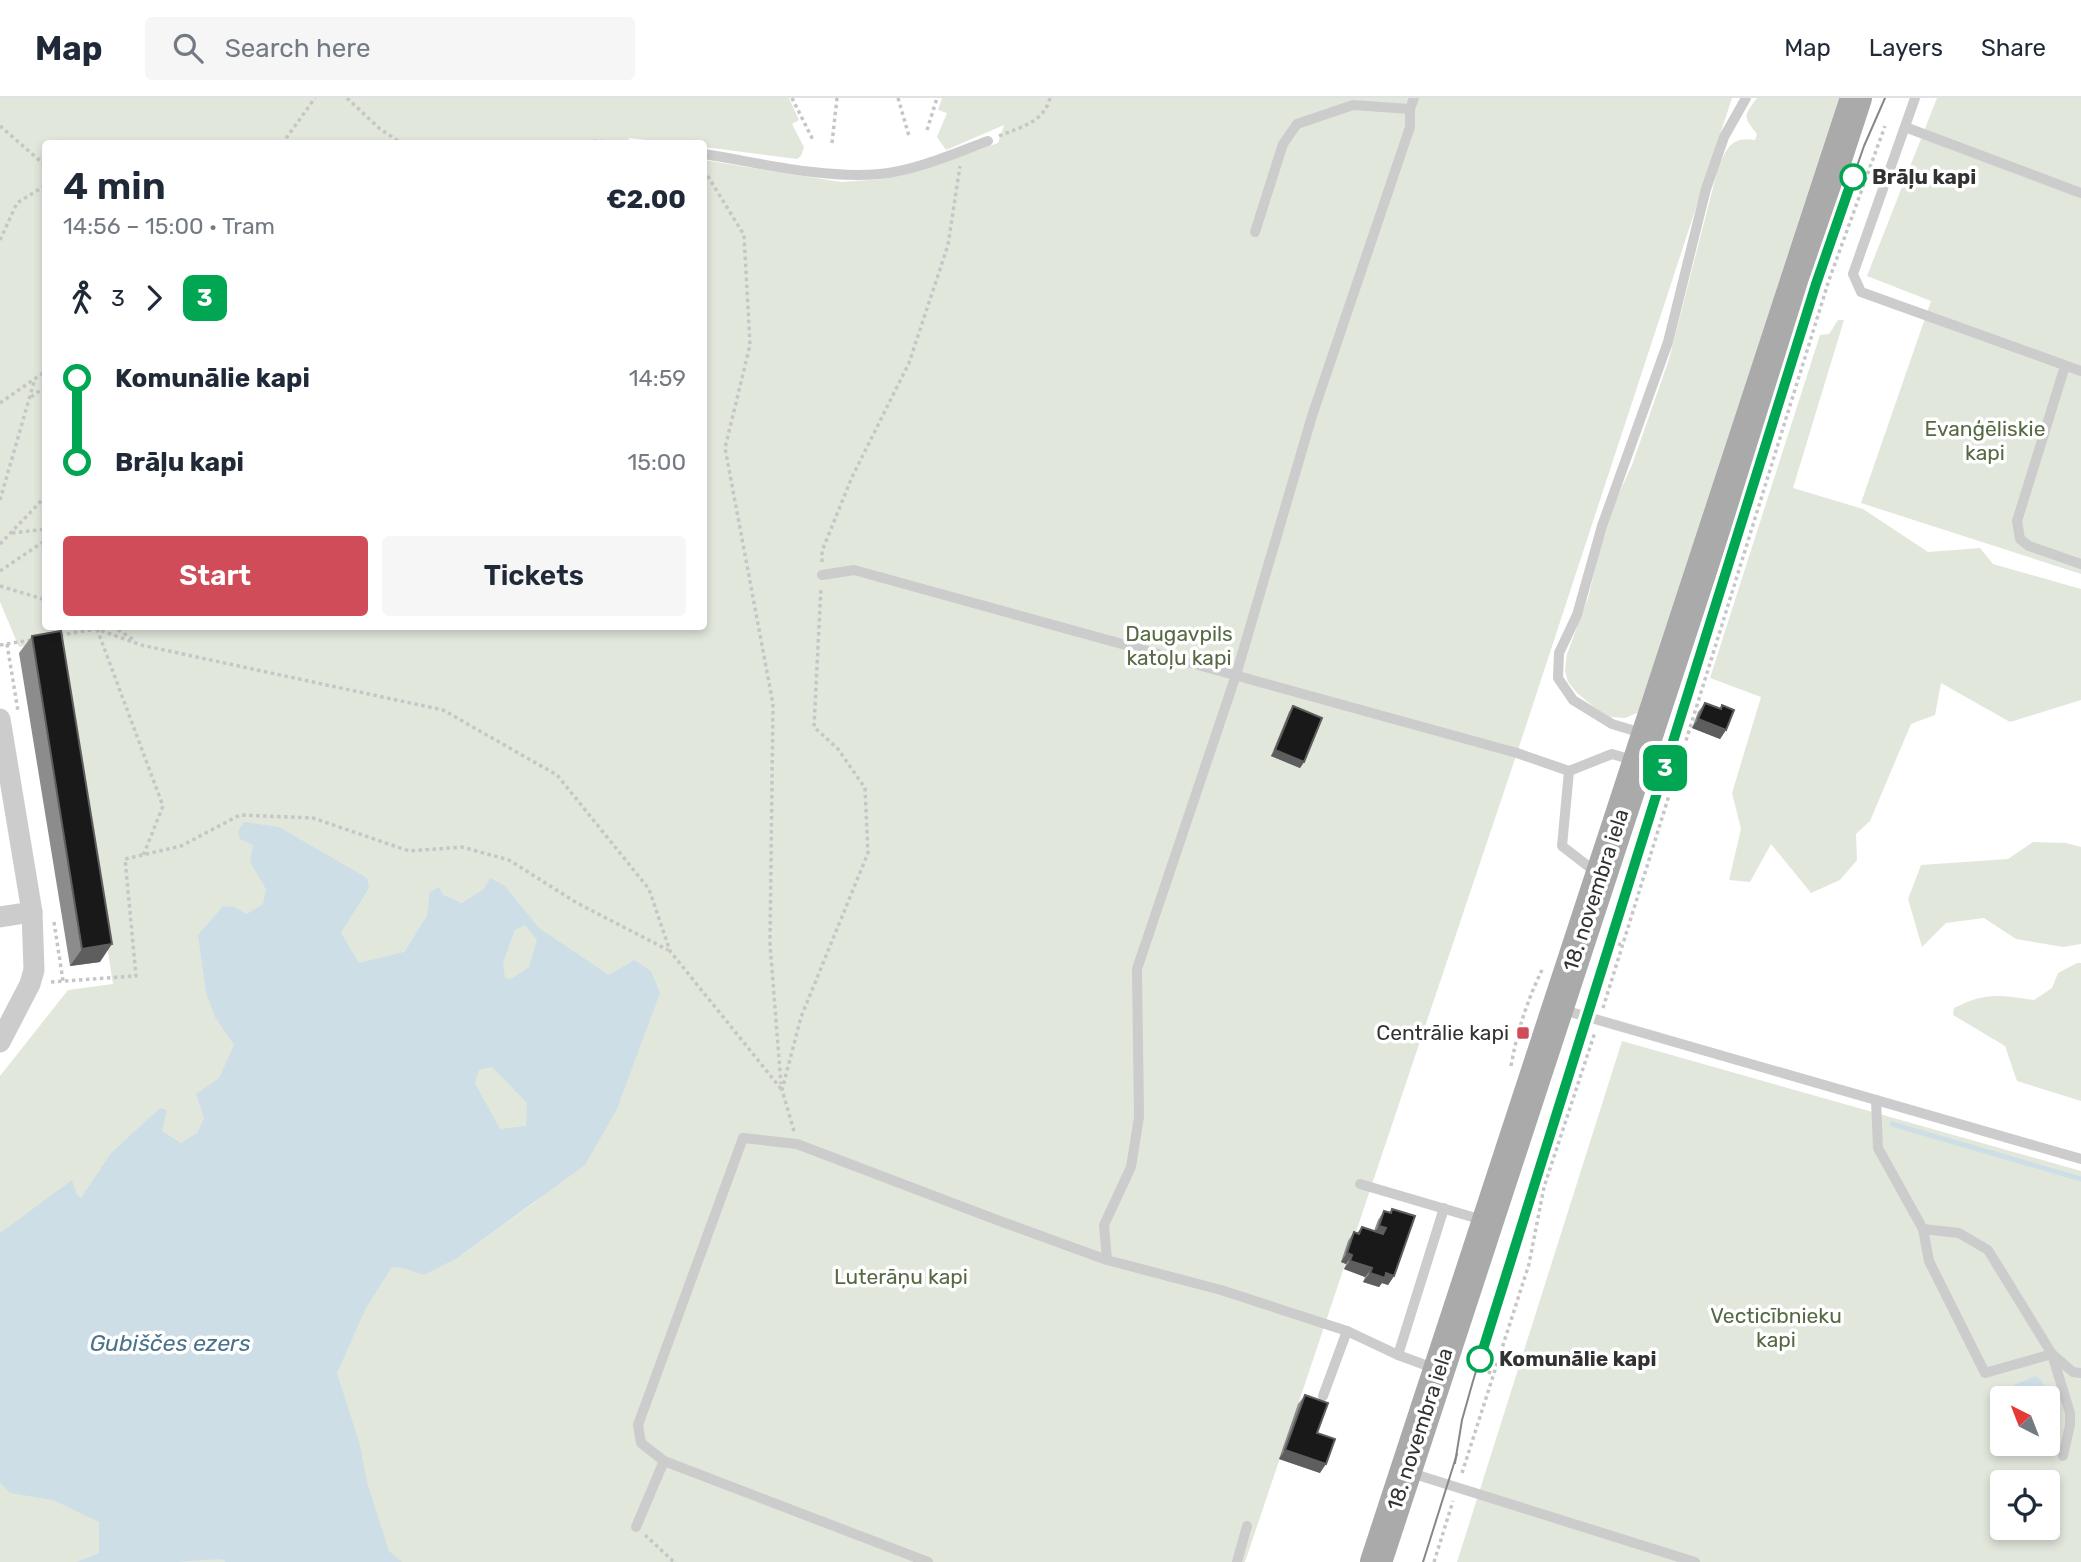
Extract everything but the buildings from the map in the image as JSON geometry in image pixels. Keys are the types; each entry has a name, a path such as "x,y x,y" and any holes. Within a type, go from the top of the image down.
{"main road":[{"name":"18. novembra iela","path":"1376,1562 1406,1471 1454,1368 1488,1222 1856,98"}],"street":[{"path":"0,719 32,912 34,970 30,984 0,1042"},
{"path":"0,917 32,912"}],"lane":[{"path":"1643,748 1612,724 1573,700 1558,678 1559,653 1577,615 1602,526 1668,342 1706,189 1724,137 1746,98"},
{"path":"1915,98 1853,274 1861,292 2081,371"},
{"path":"1107,1259 1104,1225 1131,1167 1139,1117 1137,969 1236,675 1312,416 1409,127 1412,104 1353,105 1297,124 1283,144 1255,232"},
{"path":"1905,127 2081,193"},
{"path":"707,154 841,175 882,174 926,164 988,141"},
{"path":"2065,366 2018,521 2020,538 2029,546 2081,564"},
{"path":"822,575 854,570 1517,753 1569,772 1612,754 1643,748"},
{"path":"1569,772 1562,846 1601,875"},
{"path":"1557,1008 2081,1159"},
{"path":"1876,1100 1878,1148 1923,1229 1929,1261 1985,1373 2052,1354"},
{"path":"928,1562 664,1461 641,1443 638,1425 743,1138 797,1143 1107,1259 1221,1290 1347,1331 1398,1355 1454,1368"},
{"path":"1360,1184 1488,1222"},
{"path":"1398,1355 1444,1208"},
{"path":"1923,1229 1959,1233 1987,1250 2052,1354 2070,1413 2063,1456"},
{"path":"1323,1396 1347,1331"},
{"path":"2052,1354 2073,1372 2081,1373"},
{"path":"636,1527 664,1461"},
{"path":"1406,1471 1695,1562"},
{"path":"1237,1562 1247,1526"}],"path":[{"path":"285,140 315,98"},
{"path":"348,98 380,130 396,140"},
{"path":"792,98 813,140"},
{"path":"832,143 837,98"},
{"path":"898,98 909,136"},
{"path":"927,130 937,98"},
{"path":"988,141 1041,118 1048,109 1051,98"},
{"path":"0,126 42,163"},
{"path":"1434,1562 1530,1264 1544,1187 1599,1020 1829,279 1885,127"},
{"path":"782,1090 801,1017 868,853 865,788 838,749 814,727 822,551 852,477 909,363 948,245 962,150"},
{"path":"707,175 744,235 750,345 725,448 773,704 770,944 782,1090 797,1143"},
{"path":"0,240 17,203 42,187"},
{"path":"0,403 42,375"},
{"path":"0,500 34,382"},
{"path":"29,398 42,389"},
{"path":"0,544 42,500"},
{"path":"10,533 42,529"},
{"path":"0,570 42,543"},
{"path":"0,586 42,599"},
{"path":"60,635 91,630"},
{"path":"97,630 163,806 143,856"},
{"path":"100,630 141,645 443,710 557,775 649,889 670,951 782,1090"},
{"path":"118,630 141,645"},
{"path":"0,645 34,639"},
{"path":"30,984 136,976 125,859 181,846 240,815 313,818 409,851 461,847 509,860 578,903 670,951"},
{"path":"1454,1368 1494,1374"},
{"path":"636,1527 674,1562"}],"green space":[{"path":"0,98 789,98 799,120 792,124 804,147 797,159 707,147 707,140 629,138 42,140 42,630 707,630 707,160 841,182 883,179 925,169 998,143 1004,125 946,150 937,137 947,113 938,110 942,98 1732,98 1517,753 1245,1562 0,1562 0,1076 68,990 113,984 58,641 19,647 0,602","holes":["443,894 462,903 404,952","545,1177 539,1199 459,1257"]},
{"path":"1757,98 1839,98 1639,709 1637,713 1625,718 1610,717 1577,693 1568,682 1565,671 1567,654 1588,598 1607,520 1632,465 1669,359 1718,168 1730,145 1740,140 1755,140 1757,134 1746,116"},
{"name":"Evanģēliskie kapi","path":"1937,98 2081,98 2081,574 1861,503 1931,301 1867,276"},
{"path":"1838,320 1844,320 1793,488 1863,509 1928,552 1980,548 1993,564 2081,589 2081,700 2010,722 1941,683 1935,715 1911,724 1870,821 1856,834 1857,860 1840,880 1811,893 1771,844 1750,882 1729,880 1741,829 1732,793 1761,697 1710,678 1820,335 1829,334"},
{"path":"2033,842 2066,843 2081,847 2081,944 2063,947 2016,939 1984,918 1946,923 1922,947 1908,899 1921,865 2008,859"},
{"path":"2081,963 2081,1101 2017,1081 2005,1046 1953,1015 1954,1008 1984,997 2034,1000 2052,988 2058,973"},
{"name":"Vecticībnieku kapi","path":"1622,1041 2081,1171 2081,1562 1457,1562"}],"water":[{"name":"Gubiščes ezers","path":"244,822 279,827 367,878 369,888 341,933 359,963 404,952 427,915 430,892 439,887 443,894 462,903 484,889 490,878 505,886 539,928 609,975 634,960 651,971 660,993 617,1109 585,1165 459,1257 424,1275 392,1267 366,1308 337,1373 389,1551 402,1562 226,1562 221,1559 76,1562 99,1553 99,1522 53,1500 10,1493 0,1483 0,1233 72,1180 77,1195 81,1198 111,1153 160,1108 167,1110 162,1131 181,1143 197,1133 204,1118 196,1094 219,1078 234,1045 215,1017 206,992 198,935 223,906 234,907 247,914 263,904 266,889 250,862 253,845 240,839 238,831","holes":["525,925 537,940 529,967 511,979 505,978 503,963 515,930","492,1067 527,1103 526,1126 500,1129 475,1083 479,1070"]},
{"path":"2035,1376 2042,1381 2043,1386 2014,1386"}],"waterway":[{"path":"1892,1124 2081,1179"}],"tram line":[{"path":"1455,1463 1462,1420 1473,1381 1816,284 1864,146 1885,98"},
{"name":"3","path":"1480,1359 1816,284 1853,177"},
{"path":"1423,1562 1457,1454"}],"place":[{"name":"Brāļu kapi","path":"1853,177"},
{"name":"Centrālie kapi","path":"1523,1033"},
{"name":"Komunālie kapi","path":"1480,1359"}],"park label":[{"name":"Daugavpils katoļu kapi","path":"1179,646"},
{"name":"Luterāņu kapi","path":"901,1277"}]}
